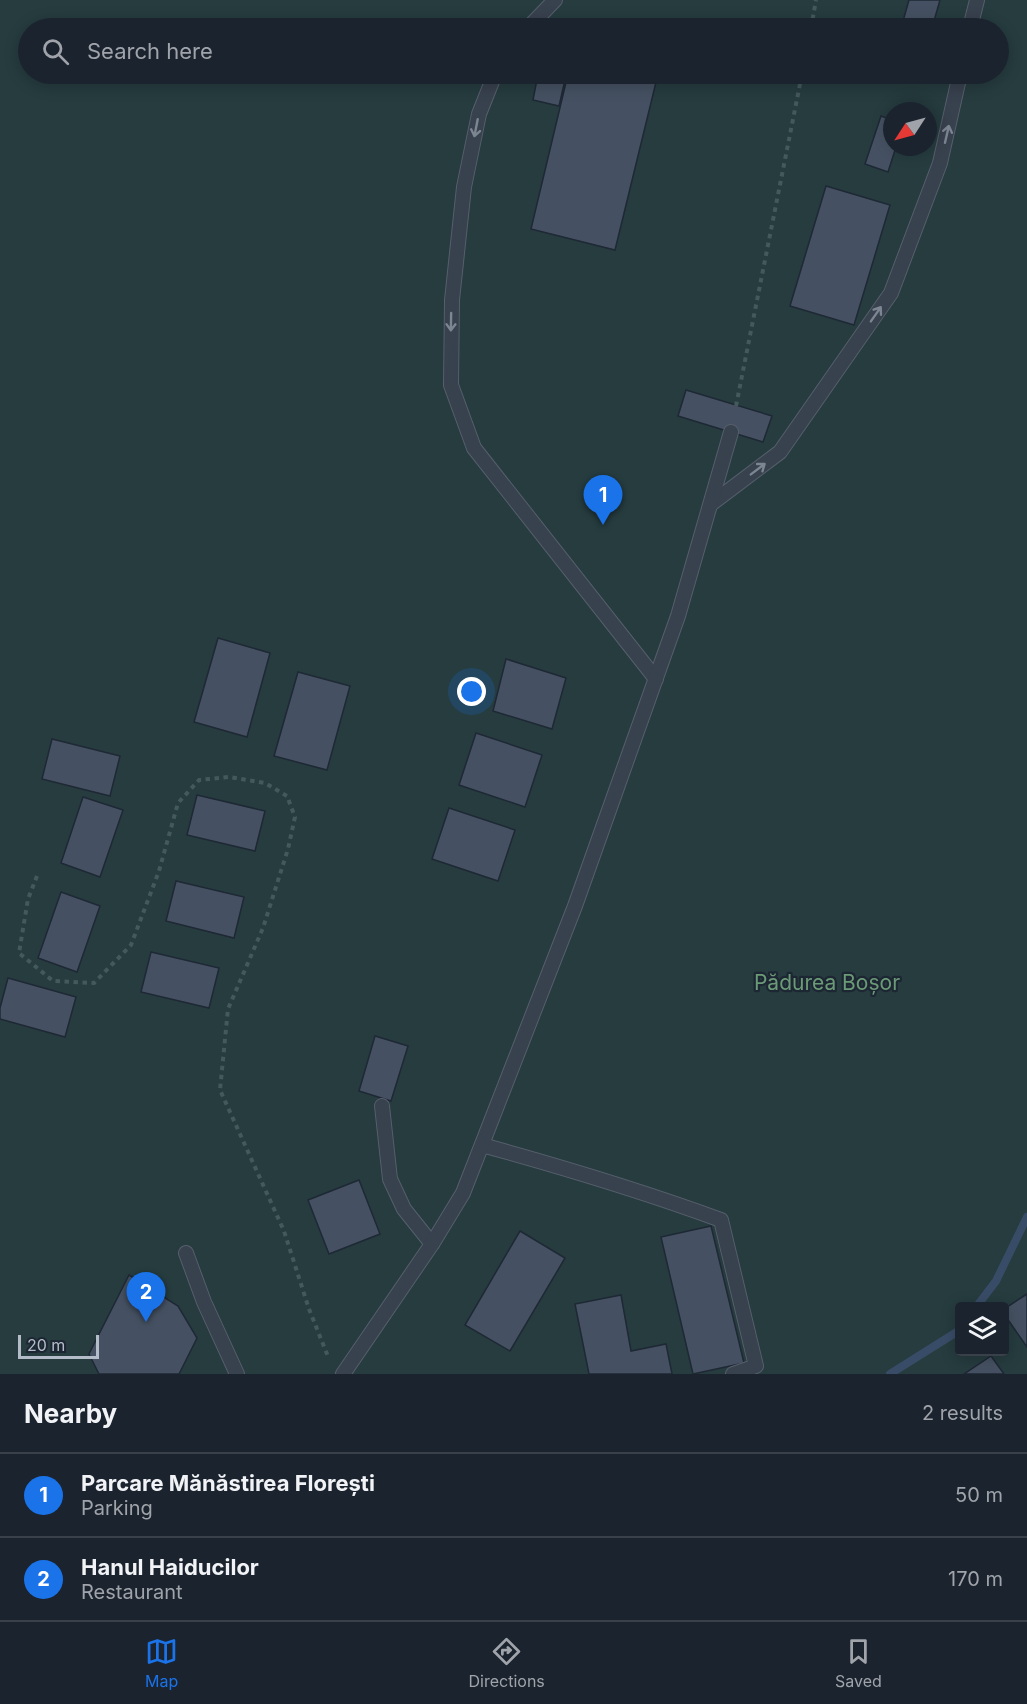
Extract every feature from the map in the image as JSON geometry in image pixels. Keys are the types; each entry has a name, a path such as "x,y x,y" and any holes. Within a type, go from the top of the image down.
{"lane":[{"path":"538,18 555,0"},
{"path":"972,18 977,0"},
{"path":"491,84 479,114 464,187 452,300 451,385 474,448 656,679"},
{"path":"711,504 780,453 891,293 940,163 958,84"},
{"path":"343,1374 432,1244 463,1193 574,906 656,679 678,616 731,432"},
{"path":"382,1106 390,1179 404,1209 432,1244"},
{"path":"482,1145 556,1165 721,1220 756,1366 733,1374"},
{"path":"186,1254 204,1302 237,1374"}],"path":[{"path":"813,18 816,0"},
{"path":"736,406 800,84"},
{"path":"37,876 28,899 19,952 53,981 94,983 131,945 159,871 178,803 199,780 229,777 265,783 287,796 295,817 288,849 263,928 228,1008 220,1090 284,1231 309,1309 330,1363"}],"green space":[{"name":"Pădurea Boșor","path":"0,0 1027,0 1027,1374 0,1374"}],"building":[{"path":"909,0 940,0 935,18 904,18"},
{"path":"536,84 564,84 559,106 533,100"},
{"path":"566,84 656,84 615,250 531,229"},
{"path":"881,116 883,117 883,156 893,156 888,172 865,164"},
{"path":"826,186 890,205 854,325 790,306"},
{"path":"686,390 772,416 763,442 678,416"},
{"path":"218,638 270,653 247,737 194,722"},
{"path":"506,659 566,678 552,729 493,711"},
{"path":"298,672 350,686 327,770 274,756"},
{"path":"476,733 542,755 525,807 459,785"},
{"path":"52,739 120,756 110,796 42,779"},
{"path":"197,795 265,811 255,851 187,835"},
{"path":"83,797 123,810 100,877 61,863"},
{"path":"449,808 515,830 498,881 432,859"},
{"path":"176,881 244,897 234,938 166,921"},
{"path":"61,892 100,906 77,972 38,958"},
{"path":"151,952 219,968 209,1008 141,992"},
{"path":"8,978 76,997 65,1037 0,1019 0,1008"},
{"path":"375,1036 408,1046 391,1101 359,1091"},
{"path":"359,1180 380,1234 329,1254 308,1200"},
{"path":"711,1226 744,1363 693,1374 661,1237"},
{"path":"520,1231 565,1258 510,1351 465,1325"},
{"path":"129,1275 178,1306 197,1338 179,1374 99,1374 89,1354"},
{"path":"1027,1294 1027,1347 1009,1321 1009,1306"},
{"path":"621,1295 631,1351 666,1344 672,1374 589,1374 575,1304"},
{"path":"991,1356 1004,1374 964,1374"}],"waterway":[{"path":"980,1302 996,1281 1027,1217"},
{"path":"890,1374 955,1333"}],"place":[{"name":"Parcare Mănăstirea Florești","path":"603,525"},
{"name":"Hanul Haiducilor","path":"146,1322"}]}
